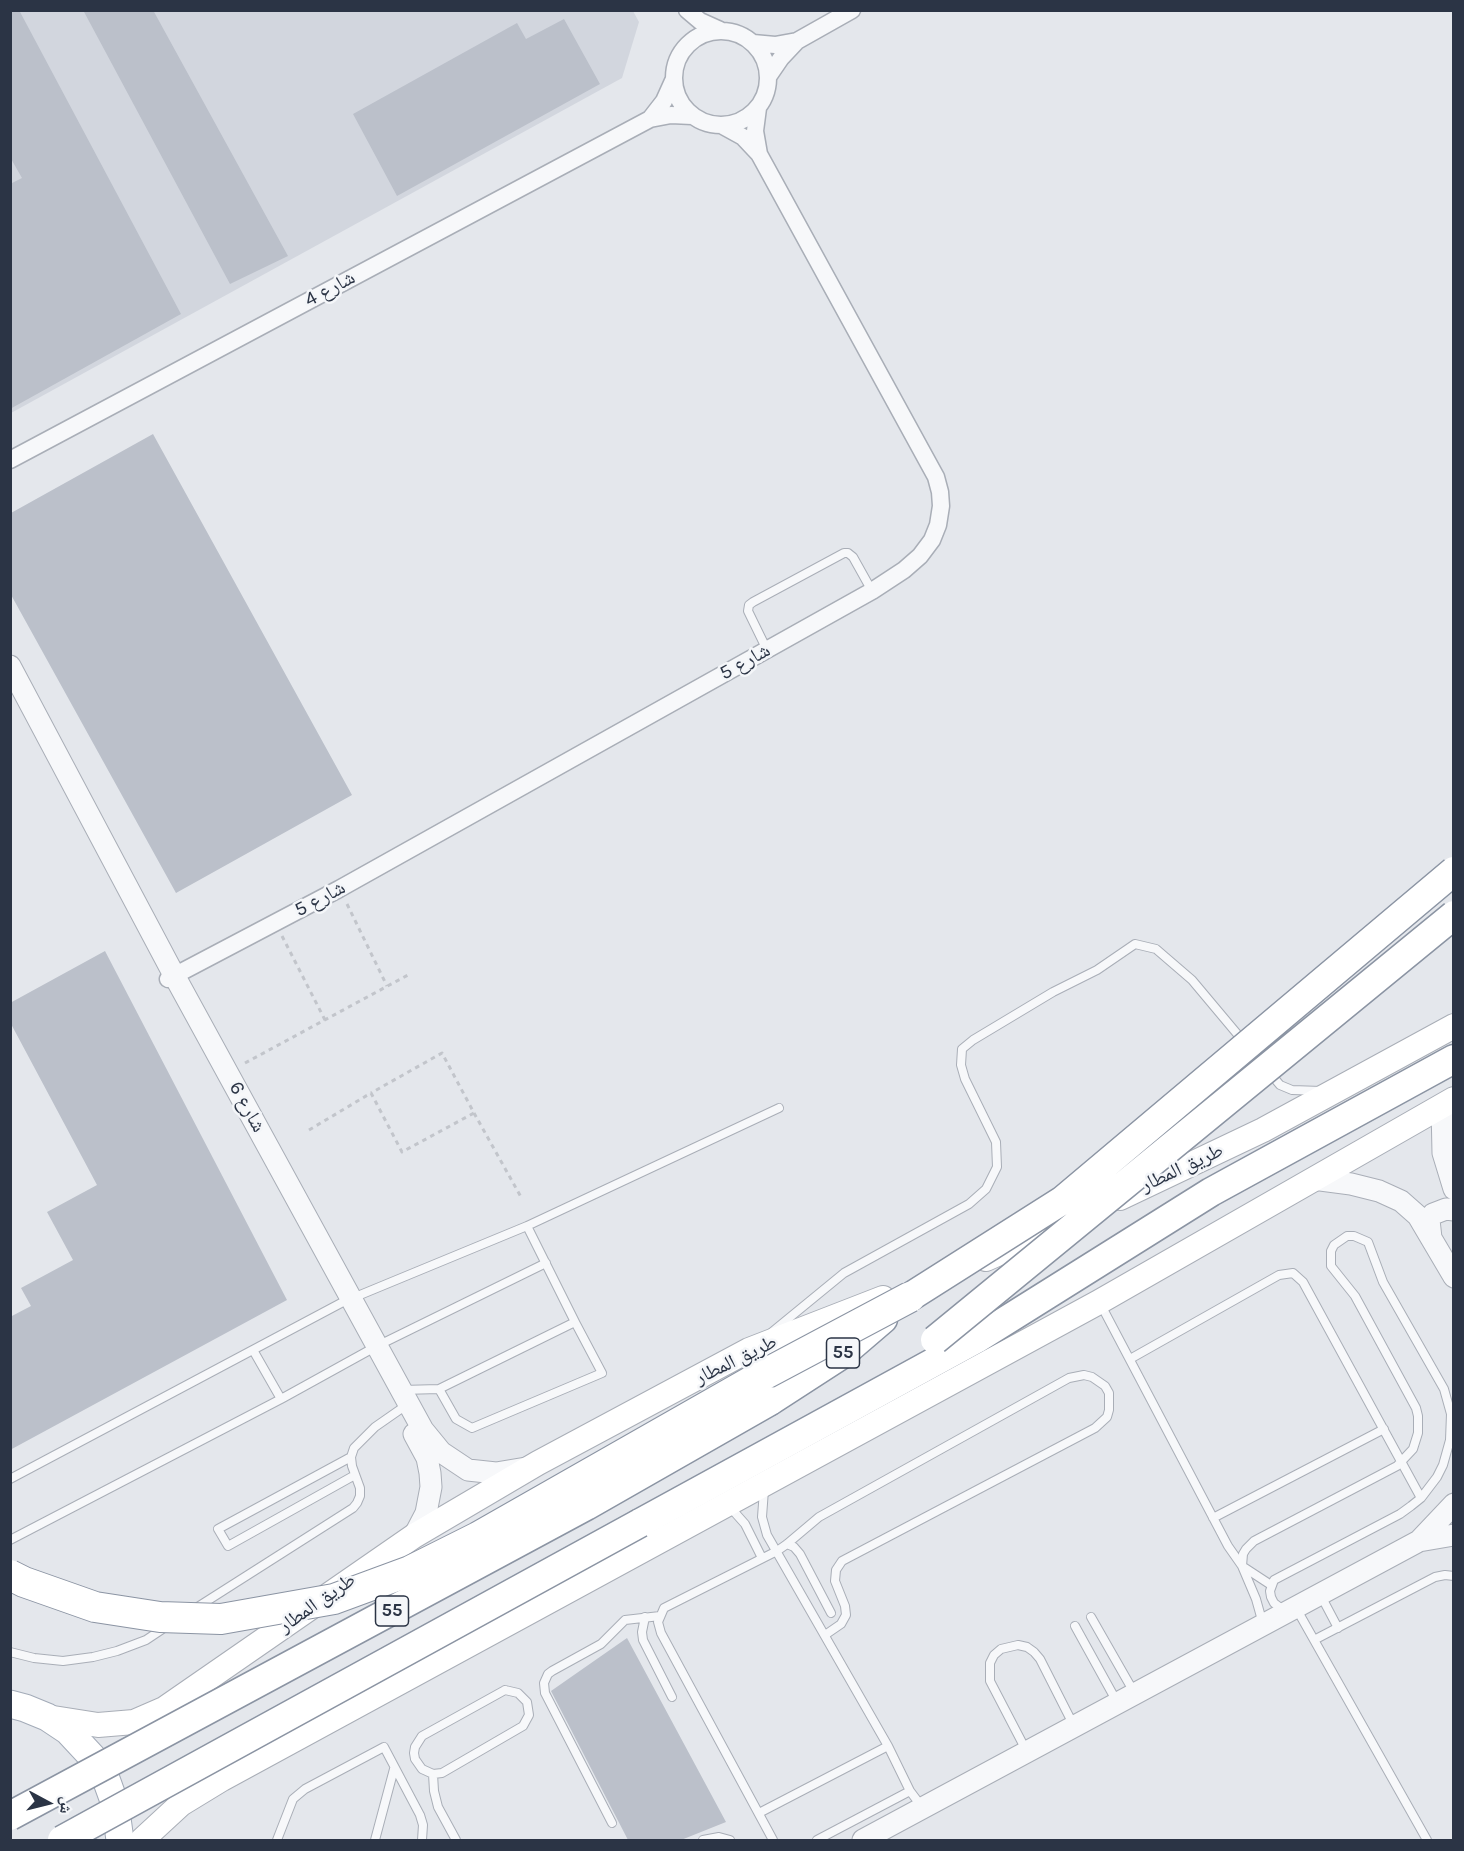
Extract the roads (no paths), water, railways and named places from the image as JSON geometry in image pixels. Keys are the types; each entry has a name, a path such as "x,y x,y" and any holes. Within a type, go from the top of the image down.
{"highway":[{"name":"طريق المطار","path":"10,1815 586,1506 770,1401 841,1355 910,1297 1063,1200 1454,871"},
{"path":"795,1438 935,1340 1454,915"},
{"path":"795,1438 978,1338 1211,1192 1454,1059"},
{"path":"10,1575 94,1607 160,1617 221,1619 334,1599 410,1571 478,1537 752,1381 910,1297"},
{"name":"55","path":"62,1840 795,1438"}],"main road":[{"name":"طريق المطار","path":"47,1718 98,1725 134,1722 164,1709 414,1536 538,1463 749,1350 1014,1248 1263,1130 1454,1026"},
{"path":"142,1840 181,1804 222,1779 1100,1302 1448,1103"},
{"name":"55","path":"10,1704 47,1718 68,1731 95,1760 106,1779 115,1804 120,1840"}],"street":[{"path":"682,10 687,27 684,47 676,63 673,81 679,100 692,116 706,124 723,126 742,121 758,108 766,94 768,77 765,59 753,43 738,33 720,30 700,21 687,10"},
{"path":"768,77 797,41 852,10"},
{"path":"684,47 700,34 720,30"},
{"path":"753,43 775,45 797,41"},
{"name":"شارع 4","path":"650,118 664,101 673,81"},
{"name":"شارع 5","path":"758,108 755,131 759,154"},
{"name":"شارع 4","path":"10,460 650,118 671,115 692,116"},
{"name":"شارع 5","path":"171,977 339,889 872,591 904,570 920,556 932,540 938,525 941,506 936,477 759,154 743,137 723,126"},
{"name":"شارع 6","path":"10,666 171,977 347,1300"},
{"name":"شارع 6","path":"10,687 142,922"},
{"name":"شارع 6","path":"171,977 228,1072 373,1349 423,1430 441,1452 468,1470 489,1473 511,1472 538,1463"},
{"path":"1448,1103 1443,1152 1454,1189"},
{"path":"1313,1179 1352,1184 1391,1195 1418,1216 1454,1277"},
{"path":"1431,1239 1429,1220 1433,1214 1446,1209 1454,1210"},
{"name":"شارع 6","path":"403,1401 427,1458 430,1473 426,1512 414,1536"},
{"path":"863,1840 917,1800 1027,1752 1419,1541 1454,1504"},
{"path":"1419,1541 1454,1535"}],"lane":[{"path":"767,650 748,611 753,602 844,553 853,557 872,591"},
{"path":"749,1350 844,1273 969,1204 986,1189 997,1167 996,1142 965,1079 961,1065 962,1049 1053,992 1097,970 1135,944 1156,949 1192,980 1280,1085 1292,1090 1336,1091"},
{"path":"10,1479 347,1300 527,1226 779,1108"},
{"path":"440,1389 456,1419 472,1428 603,1373 527,1226"},
{"path":"1242,1566 1243,1554 1254,1541 1402,1462 1416,1441 1419,1425 1416,1408 1355,1296 1331,1266 1330,1251 1334,1245 1347,1236 1361,1238 1368,1242 1383,1282 1449,1401 1452,1427 1448,1453 1437,1477 1421,1498 1400,1514 1279,1576 1271,1586 1271,1597 1274,1603 1291,1610 1314,1640 1426,1840"},
{"path":"11,1538 282,1399 373,1349 546,1263"},
{"path":"1130,1359 1279,1275 1293,1273 1303,1282 1421,1498"},
{"path":"1100,1302 1228,1546 1242,1566 1256,1599 1263,1625"},
{"path":"10,1652 34,1658 63,1661 117,1651 146,1640 353,1508 360,1496 351,1456 354,1448 403,1401 426,1388 440,1389 575,1322"},
{"path":"253,1350 282,1399"},
{"path":"773,1840 661,1633 658,1622 668,1605 777,1551 819,1517 1069,1378 1084,1375 1092,1377 1105,1386 1110,1401 1107,1417 1095,1428 842,1561 836,1570 834,1581 845,1606 846,1615 841,1624 825,1635"},
{"path":"1213,1518 1384,1429"},
{"path":"351,1456 218,1529 228,1546 355,1475"},
{"path":"766,1484 762,1509 763,1526 917,1800 817,1840"},
{"path":"727,1505 745,1524 762,1558"},
{"path":"788,1544 800,1554 831,1613"},
{"path":"1242,1566 1271,1586"},
{"path":"1314,1640 1436,1577 1454,1576"},
{"path":"1320,1594 1338,1628"},
{"path":"612,1822 545,1693 544,1683 548,1674 601,1644 625,1620 660,1616"},
{"path":"645,1617 642,1624 643,1640 672,1697"},
{"path":"1091,1617 1126,1699"},
{"path":"1075,1626 1126,1699"},
{"path":"1027,1752 990,1681 990,1663 1001,1649 1018,1645 1034,1652 1040,1659 1074,1727"},
{"path":"512,1690 523,1697 529,1708 529,1715 523,1726 442,1773 433,1774 422,1769 415,1759 415,1747 422,1736 499,1692 512,1690"},
{"path":"759,1813 888,1746"},
{"path":"277,1840 293,1799 305,1789 384,1748 420,1815 423,1840"},
{"path":"375,1840 394,1769"},
{"path":"433,1774 438,1807 456,1840"},
{"path":"703,1840 719,1837 730,1840"}]}
